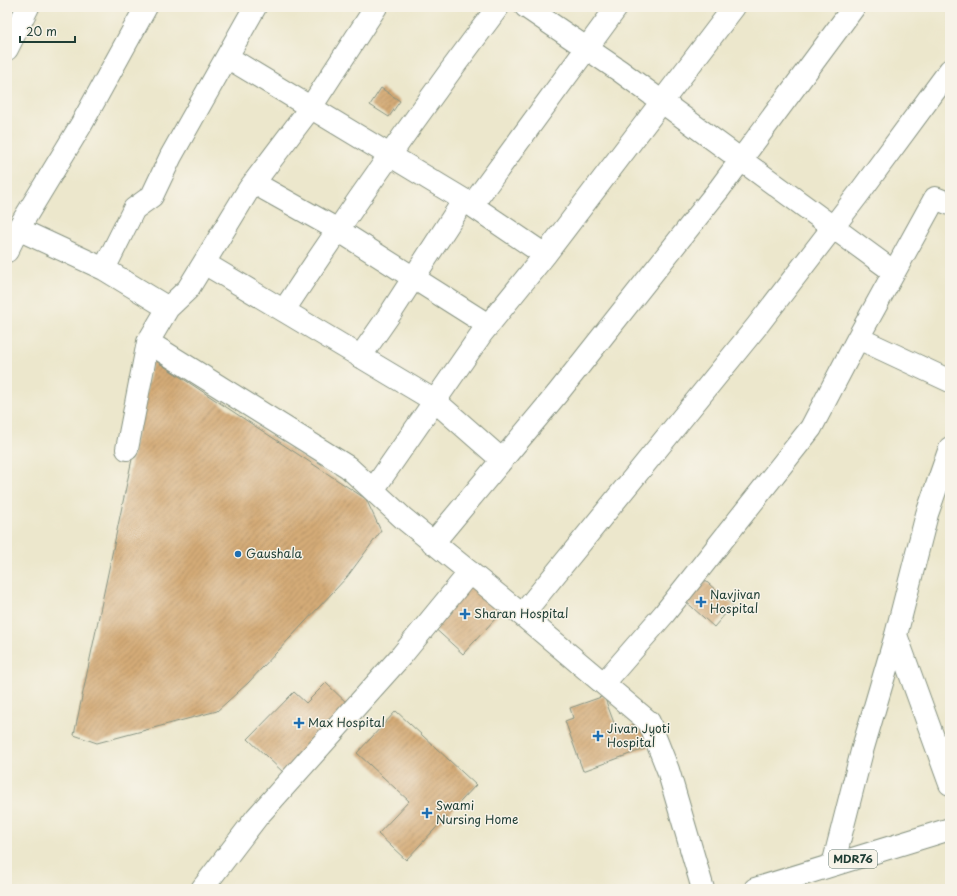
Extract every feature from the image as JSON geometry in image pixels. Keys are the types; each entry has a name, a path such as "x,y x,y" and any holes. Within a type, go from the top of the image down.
{"street":[{"path":"7,49 28,7"},
{"path":"7,251 18,229 81,125 146,7"},
{"path":"104,269 134,209 152,196 171,156 255,7"},
{"path":"127,449 148,342 168,308 188,289 254,183 311,107 376,7"},
{"path":"284,310 389,154 498,7"},
{"path":"526,7 661,102 894,272"},
{"path":"360,357 413,278 468,202 616,7"},
{"path":"373,490 488,325 545,255 734,7"},
{"path":"433,543 558,394 720,188 854,7"},
{"path":"226,57 468,202 545,255"},
{"path":"522,615 757,326 950,70"},
{"path":"254,183 338,230 488,325"},
{"path":"604,683 664,614 811,428 858,338 935,198 950,204"},
{"path":"18,229 104,269 168,308"},
{"path":"204,263 435,401 502,460"},
{"path":"858,338 950,381"},
{"path":"148,342 348,467 403,518 522,615 649,722 668,770 703,889"},
{"path":"833,865 862,751 896,635 927,514 950,448"},
{"path":"202,889 257,817 402,655 470,572"},
{"path":"896,635 950,784"},
{"name":"MDR76","path":"762,888 950,829"}],"building":[{"path":"381,88 400,101 389,117 370,105"},
{"name":"Gaushala","path":"153,359 366,499 381,531 347,577 248,683 217,711 97,743 74,735"},
{"path":"701,577 733,605 714,627 682,598"},
{"path":"474,578 506,607 463,654 431,625"},
{"path":"326,683 350,706 285,774 248,739 294,692 306,703"},
{"path":"604,696 617,731 643,722 652,746 583,771 565,721 573,718 570,708"},
{"path":"396,711 476,785 406,860 378,834 409,801 357,753"}],"place":[{"name":"Gaushala","path":"238,554"},
{"name":"Navjivan Hospital","path":"701,602"},
{"name":"Sharan Hospital","path":"465,614"},
{"name":"Max Hospital","path":"299,723"},
{"name":"Jivan Jyoti Hospital","path":"598,736"},
{"name":"Swami Nursing Home","path":"427,813"}]}
